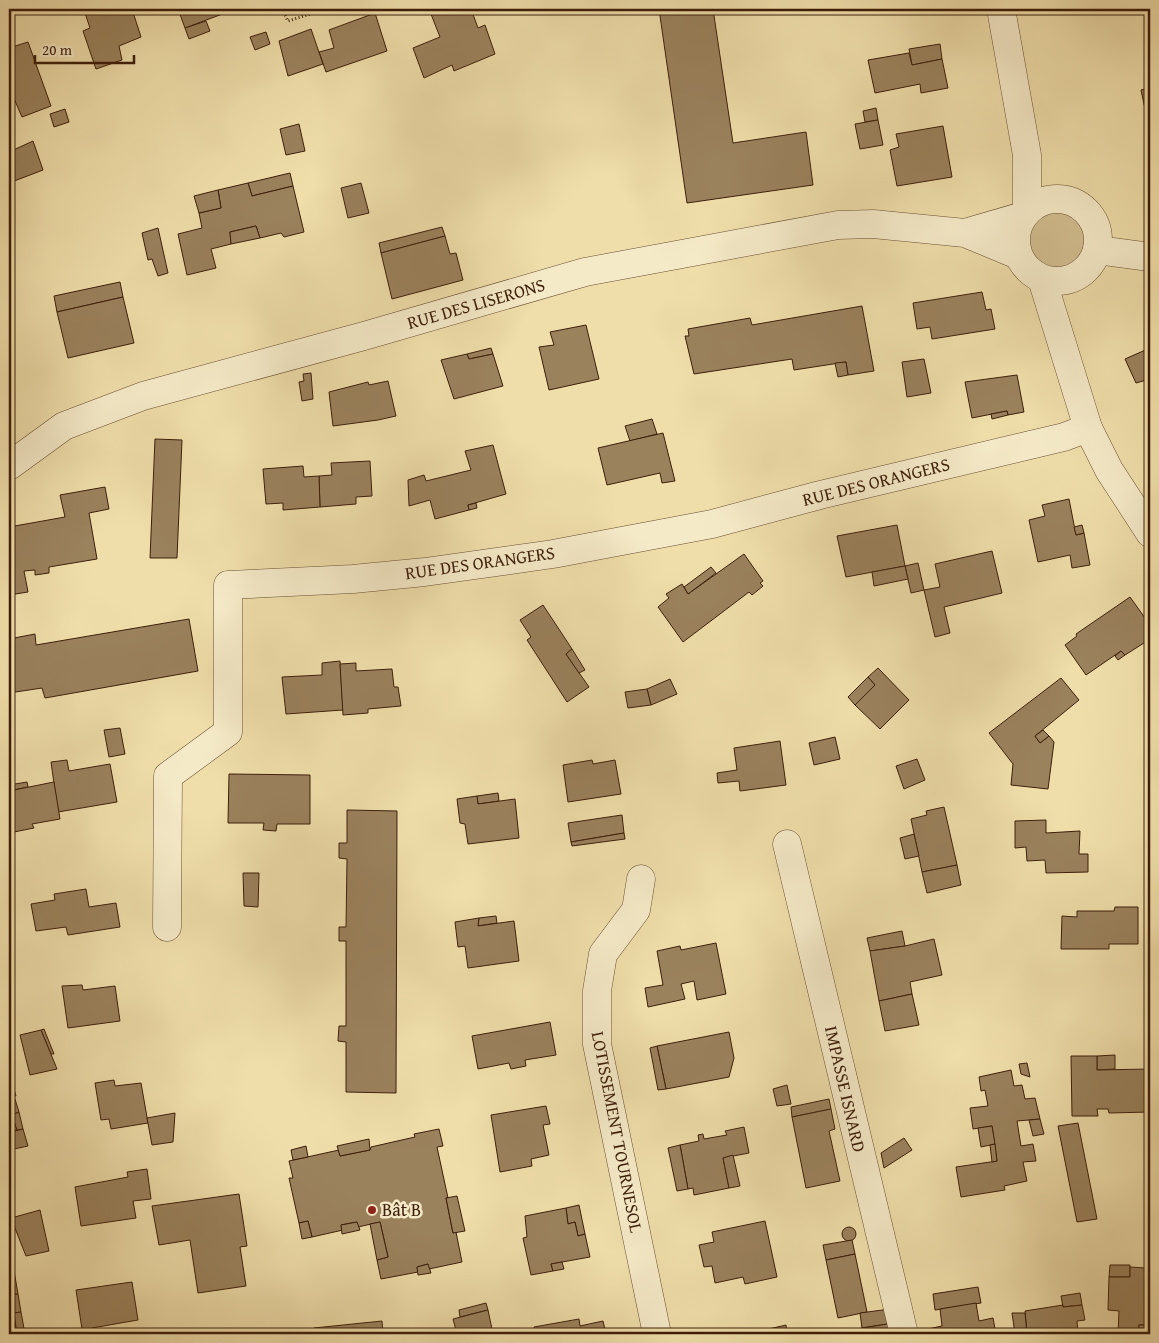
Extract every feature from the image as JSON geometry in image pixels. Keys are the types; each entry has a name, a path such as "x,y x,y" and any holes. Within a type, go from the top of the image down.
{"street":[{"path":"1001,9 1027,155 1025,214"},
{"path":"1027,155 1064,199"},
{"path":"1052,199 1064,199 1076,203 1094,221 1098,233 1097,250 1089,267 1080,275 1068,280 1055,281 1032,273 1024,265 1018,255 1016,241 1018,228 1025,214 1031,208 1041,202 1052,199"},
{"name":"RUE DES LISERONS","path":"965,233 1025,214"},
{"name":"RUE DES LISERONS","path":"9,466 64,426 143,396 364,336 585,272 838,225 873,224 965,233 1018,255"},
{"path":"1097,250 1150,257"},
{"path":"1057,326 1080,275"},
{"path":"1042,278 1062,349 1088,428 1109,470 1150,533"},
{"name":"RUE DES ORANGERS","path":"167,927 168,776 228,732 228,585 353,579 416,573 552,554 712,524 820,495 1064,436 1088,428"},
{"name":"IMPASSE ISNARD","path":"787,844 904,1334"},
{"name":"LOTISSEMENT TOURNESOL","path":"640,879 636,910 603,954 597,991 597,1044 657,1334"}],"path":[{"path":"282,9 288,21 326,9"}],"shaded area":[{"path":"1057,199 1073,202 1086,211 1095,224 1098,240 1095,256 1086,269 1073,278 1057,281 1041,278 1028,269 1019,256 1016,240 1019,224 1028,211 1041,202"}],"building":[{"path":"97,9 132,9 141,37 119,46 122,60 96,69 83,31 90,28 85,13"},
{"path":"178,9 232,9 233,10 185,28"},
{"path":"429,9 471,9 478,28 485,25 495,54 454,71 452,65 424,78 413,48 440,37"},
{"path":"659,9 713,9 733,143 806,132 813,185 687,203"},
{"path":"375,13 387,51 326,72 319,52 334,48 329,30"},
{"path":"206,21 210,31 189,39 185,28"},
{"path":"311,29 323,64 288,76 279,41"},
{"path":"266,32 270,44 255,50 250,37"},
{"path":"28,42 51,106 22,117 9,87 9,48"},
{"path":"940,44 942,59 912,65 909,49"},
{"path":"909,53 912,65 942,59 948,88 921,93 920,84 875,93 868,60"},
{"path":"1150,88 1150,122 1148,123 1141,90"},
{"path":"876,108 878,120 865,122 863,111"},
{"path":"65,109 69,122 54,127 50,114"},
{"path":"878,120 883,145 860,149 855,124"},
{"path":"299,124 305,151 286,155 280,129"},
{"path":"943,126 952,177 897,186 890,150 899,147 896,134"},
{"path":"33,141 43,170 9,183 9,152"},
{"path":"290,173 293,186 252,196 248,183"},
{"path":"248,183 252,196 293,186 304,232 284,237 281,233 260,238 256,226 230,232 231,244 211,249 216,268 187,275 178,234 202,228 199,213 221,208 218,190"},
{"path":"361,183 369,213 348,218 341,188"},
{"path":"218,190 221,208 199,213 194,196"},
{"path":"256,226 260,238 231,244 230,232"},
{"path":"442,227 445,236 381,253 379,243"},
{"path":"158,228 168,273 158,276 152,259 148,260 142,233"},
{"path":"445,236 450,254 456,253 463,280 392,299 381,253"},
{"path":"120,282 123,297 57,312 54,296"},
{"path":"982,292 986,310 991,309 995,329 932,339 930,327 917,329 913,303"},
{"path":"123,297 134,343 68,358 57,312"},
{"path":"862,306 874,371 848,375 846,362 794,370 792,359 694,374 685,336 689,336 688,329 750,318 752,325"},
{"path":"586,325 599,379 549,390 539,347 554,345 550,332"},
{"path":"491,348 493,354 469,359 467,354"},
{"path":"1150,348 1150,379 1136,383 1125,359"},
{"path":"467,354 469,359 493,354 503,386 454,399 441,360"},
{"path":"924,359 931,393 907,397 902,362"},
{"path":"846,362 848,375 838,377 835,363"},
{"path":"311,373 313,399 302,401 299,382 304,381 303,374"},
{"path":"1017,375 1024,412 1008,415 1007,411 972,418 965,382"},
{"path":"388,381 396,416 333,426 329,392 368,382 369,385"},
{"path":"1007,411 1008,415 992,419 991,414"},
{"path":"652,419 657,434 630,441 625,426"},
{"path":"663,433 675,481 662,483 660,473 607,485 598,448"},
{"path":"155,439 182,440 177,558 150,558"},
{"path":"493,445 506,494 468,505 469,510 435,519 430,500 409,506 408,480 424,475 426,481 471,470 465,451"},
{"path":"370,461 372,496 356,497 356,504 320,507 319,476 332,475 331,463"},
{"path":"303,466 304,477 319,476 320,507 283,510 283,503 266,504 263,469"},
{"path":"105,487 109,509 89,513 97,559 49,567 49,573 35,575 35,570 24,571 28,592 9,595 9,527 65,517 60,495"},
{"path":"1069,499 1076,535 1084,533 1090,565 1072,568 1070,555 1038,562 1029,520 1045,516 1042,505"},
{"path":"476,503 477,508 469,510 468,505"},
{"path":"897,525 905,566 846,577 837,536"},
{"path":"1082,525 1084,533 1076,535 1074,527"},
{"path":"992,551 1002,593 944,607 950,633 935,637 924,590 940,587 935,564"},
{"path":"744,554 763,581 760,583 763,586 752,595 749,592 683,642 658,607 669,598 666,594 682,584 688,594"},
{"path":"918,563 924,590 911,593 905,566"},
{"path":"905,566 908,579 874,586 872,572"},
{"path":"711,567 716,573 688,594 684,587"},
{"path":"1130,597 1150,625 1150,645 1148,647 1144,643 1125,655 1121,651 1086,675 1065,645 1077,636 1076,634"},
{"path":"543,605 572,649 566,654 589,687 567,702 527,640 531,637 520,620"},
{"path":"189,619 198,671 45,698 42,688 9,693 9,639 35,634 36,645"},
{"path":"572,649 585,670 579,673 566,654"},
{"path":"1121,651 1125,655 1118,660 1115,656"},
{"path":"340,661 343,710 286,714 282,677 322,675 322,663"},
{"path":"356,663 356,671 392,669 394,687 398,687 401,706 368,709 368,713 343,715 340,664"},
{"path":"878,668 909,700 880,729 855,705 875,685 868,677"},
{"path":"868,677 875,685 855,705 848,697"},
{"path":"1061,678 1079,700 1035,736 1040,743 1049,736 1054,742 1048,789 1011,785 1013,764 989,733"},
{"path":"670,679 677,694 651,705 647,689"},
{"path":"647,689 651,705 628,708 625,692"},
{"path":"120,728 125,754 109,757 104,730"},
{"path":"1043,730 1049,736 1040,743 1035,736"},
{"path":"835,737 840,759 814,765 809,743"},
{"path":"780,741 786,785 740,791 739,781 718,783 717,773 737,770 734,748"},
{"path":"917,759 925,780 904,789 896,766"},
{"path":"67,760 69,771 110,764 117,802 58,812 51,762"},
{"path":"592,760 593,764 615,760 621,794 568,802 563,765"},
{"path":"229,774 310,775 310,824 277,824 276,831 263,830 264,823 228,823"},
{"path":"27,782 28,787 9,791 9,785"},
{"path":"54,782 60,819 32,824 34,828 9,833 9,791"},
{"path":"498,793 499,801 478,804 477,796"},
{"path":"477,796 478,804 515,799 519,838 468,844 465,824 460,823 457,799"},
{"path":"944,807 957,865 922,872 911,819 927,815 926,811"},
{"path":"347,810 397,811 396,1093 346,1092 346,1042 338,1041 339,1026 346,1026 346,941 339,941 339,927 346,927 347,859 339,858 339,843 347,843"},
{"path":"622,815 624,833 571,842 568,823"},
{"path":"1046,820 1046,833 1080,831 1079,854 1088,854 1088,872 1046,873 1045,860 1027,861 1026,847 1015,848 1015,821"},
{"path":"624,833 625,839 572,846 571,842"},
{"path":"914,834 919,856 905,859 900,838"},
{"path":"957,865 961,885 927,893 922,872"},
{"path":"243,873 259,873 258,907 244,906"},
{"path":"86,889 89,907 116,903 120,927 68,935 66,927 36,931 31,904 55,900 54,894"},
{"path":"1115,907 1138,907 1138,944 1109,944 1109,949 1061,949 1062,916 1077,917 1077,911 1114,911"},
{"path":"496,916 497,923 478,926 479,918"},
{"path":"479,918 478,926 514,921 519,961 468,968 465,946 458,947 455,922"},
{"path":"902,931 905,946 870,951 867,938"},
{"path":"934,939 942,975 910,982 912,994 879,1001 870,951 905,946"},
{"path":"716,943 726,994 697,1000 694,981 681,984 685,999 648,1007 645,988 663,985 657,951 680,946 681,950"},
{"path":"82,985 83,990 115,986 120,1021 68,1028 62,986"},
{"path":"912,994 919,1025 885,1031 879,1001"},
{"path":"550,1022 556,1055 525,1060 526,1066 511,1069 509,1063 478,1069 472,1036"},
{"path":"44,1029 54,1054 51,1054 41,1030"},
{"path":"41,1030 57,1069 30,1075 20,1035"},
{"path":"729,1032 734,1058 729,1077 666,1089 657,1046"},
{"path":"657,1046 666,1089 658,1090 650,1048"},
{"path":"1115,1055 1115,1069 1097,1070 1097,1056"},
{"path":"1071,1056 1097,1056 1097,1070 1150,1069 1150,1112 1109,1113 1108,1109 1097,1109 1098,1116 1072,1116"},
{"path":"1027,1063 1030,1077 1021,1074 1019,1064"},
{"path":"1011,1070 1014,1086 1022,1085 1025,1099 1035,1098 1040,1119 1017,1121 1021,1146 1033,1144 1036,1161 1023,1162 1027,1181 1004,1186 1005,1190 961,1197 956,1167 997,1161 992,1126 973,1129 970,1108 988,1106 985,1090 981,1091 979,1077"},
{"path":"11,1079 16,1096 9,1097 9,1080"},
{"path":"114,1080 115,1086 141,1083 148,1123 111,1129 109,1119 101,1120 95,1083"},
{"path":"787,1085 791,1104 777,1106 773,1089"},
{"path":"14,1096 19,1112 12,1115 17,1130 11,1132 14,1149 9,1150 9,1097"},
{"path":"829,1099 831,1109 792,1117 791,1107"},
{"path":"546,1106 550,1124 543,1125 549,1155 531,1159 532,1166 500,1172 491,1115"},
{"path":"831,1109 835,1129 829,1131 840,1181 806,1188 792,1117"},
{"path":"19,1112 23,1129 17,1130 12,1115"},
{"path":"175,1113 173,1142 152,1145 147,1118"},
{"path":"1040,1119 1044,1134 1033,1136 1029,1120"},
{"path":"1078,1123 1097,1219 1077,1222 1058,1126"},
{"path":"992,1126 995,1144 981,1147 978,1128"},
{"path":"744,1127 749,1153 723,1158 729,1188 694,1195 693,1188 688,1189 680,1145 699,1141 698,1135 703,1134 704,1139 727,1135 725,1131"},
{"path":"23,1129 28,1146 14,1149 11,1132"},
{"name":"Bât B","path":"439,1129 443,1146 437,1147 453,1233 456,1232 462,1262 429,1269 428,1264 417,1267 418,1272 381,1279 377,1260 388,1257 380,1222 358,1227 357,1222 341,1225 343,1230 312,1237 308,1221 299,1223 289,1178 293,1178 289,1161 339,1150 340,1156 370,1150 371,1147 415,1137 414,1134"},
{"path":"904,1138 912,1150 884,1168 881,1153"},
{"path":"369,1139 370,1150 340,1156 337,1146"},
{"path":"995,1144 997,1161 992,1162 990,1145"},
{"path":"680,1145 688,1189 677,1191 668,1148"},
{"path":"306,1146 308,1157 293,1160 291,1150"},
{"path":"733,1155 740,1186 729,1188 723,1158"},
{"path":"147,1169 151,1199 133,1201 136,1218 81,1226 75,1187 128,1177 127,1172"},
{"path":"239,1194 247,1246 240,1247 246,1286 198,1293 190,1240 159,1245 152,1206"},
{"path":"457,1196 465,1231 453,1233 446,1198"},
{"path":"579,1205 585,1234 578,1236 575,1222 568,1224 566,1208"},
{"path":"566,1208 568,1224 575,1222 578,1236 585,1234 590,1257 551,1264 553,1271 531,1275 523,1238 527,1237 525,1216"},
{"path":"40,1210 49,1251 26,1256 11,1218"},
{"path":"308,1221 312,1237 302,1239 299,1223"},
{"path":"765,1221 777,1277 745,1284 743,1277 715,1283 712,1266 704,1267 699,1245 714,1242 712,1232"},
{"path":"357,1222 360,1230 342,1234 341,1225"},
{"path":"380,1222 388,1257 377,1260 370,1224"},
{"path":"846,1227 852,1227 856,1234 852,1241 846,1241 842,1237 842,1231"},
{"path":"852,1240 855,1254 826,1260 823,1245"},
{"path":"855,1254 867,1312 838,1318 826,1260"},
{"path":"562,1262 564,1269 553,1271 551,1264"},
{"path":"1146,1262 1150,1262 1150,1272 1145,1272"},
{"path":"428,1264 431,1273 418,1275 417,1267"},
{"path":"9,1265 13,1265 18,1294 11,1295"},
{"path":"1110,1265 1130,1265 1130,1277 1109,1277"},
{"path":"1130,1267 1145,1268 1145,1272 1150,1272 1150,1325 1139,1325 1139,1334 1118,1334 1119,1311 1108,1310 1109,1277 1130,1277"},
{"path":"132,1282 138,1320 92,1328 93,1334 64,1334 63,1331 82,1329 76,1290"},
{"path":"9,1287 11,1295 18,1294 21,1312 14,1313 17,1334 9,1334"},
{"path":"978,1287 981,1303 935,1310 933,1294"},
{"path":"1080,1293 1082,1305 1063,1307 1061,1296"},
{"path":"486,1303 488,1310 460,1317 459,1310"},
{"path":"976,1303 979,1321 993,1318 996,1334 928,1334 928,1329 942,1326 940,1309"},
{"path":"1063,1305 1063,1307 1082,1305 1085,1320 1077,1321 1078,1334 1027,1334 1025,1311"},
{"path":"890,1309 894,1323 862,1328 860,1313"},
{"path":"488,1310 493,1334 457,1334 453,1319"},
{"path":"21,1312 25,1334 17,1334 14,1313"},
{"path":"1012,1313 1025,1313 1027,1334 1015,1334"},
{"path":"579,1319 580,1326 603,1321 606,1334 535,1334 534,1327"},
{"path":"382,1321 383,1334 314,1334 314,1328"},
{"path":"894,1323 894,1334 864,1334 862,1328"},
{"path":"786,1325 787,1334 747,1334"},
{"path":"1139,1325 1150,1325 1150,1334 1139,1334"},
{"path":"928,1329 928,1334 914,1334 913,1332"},
{"path":"505,1331 506,1334 493,1334"}],"place":[{"name":"Bât B","path":"372,1210"}]}
